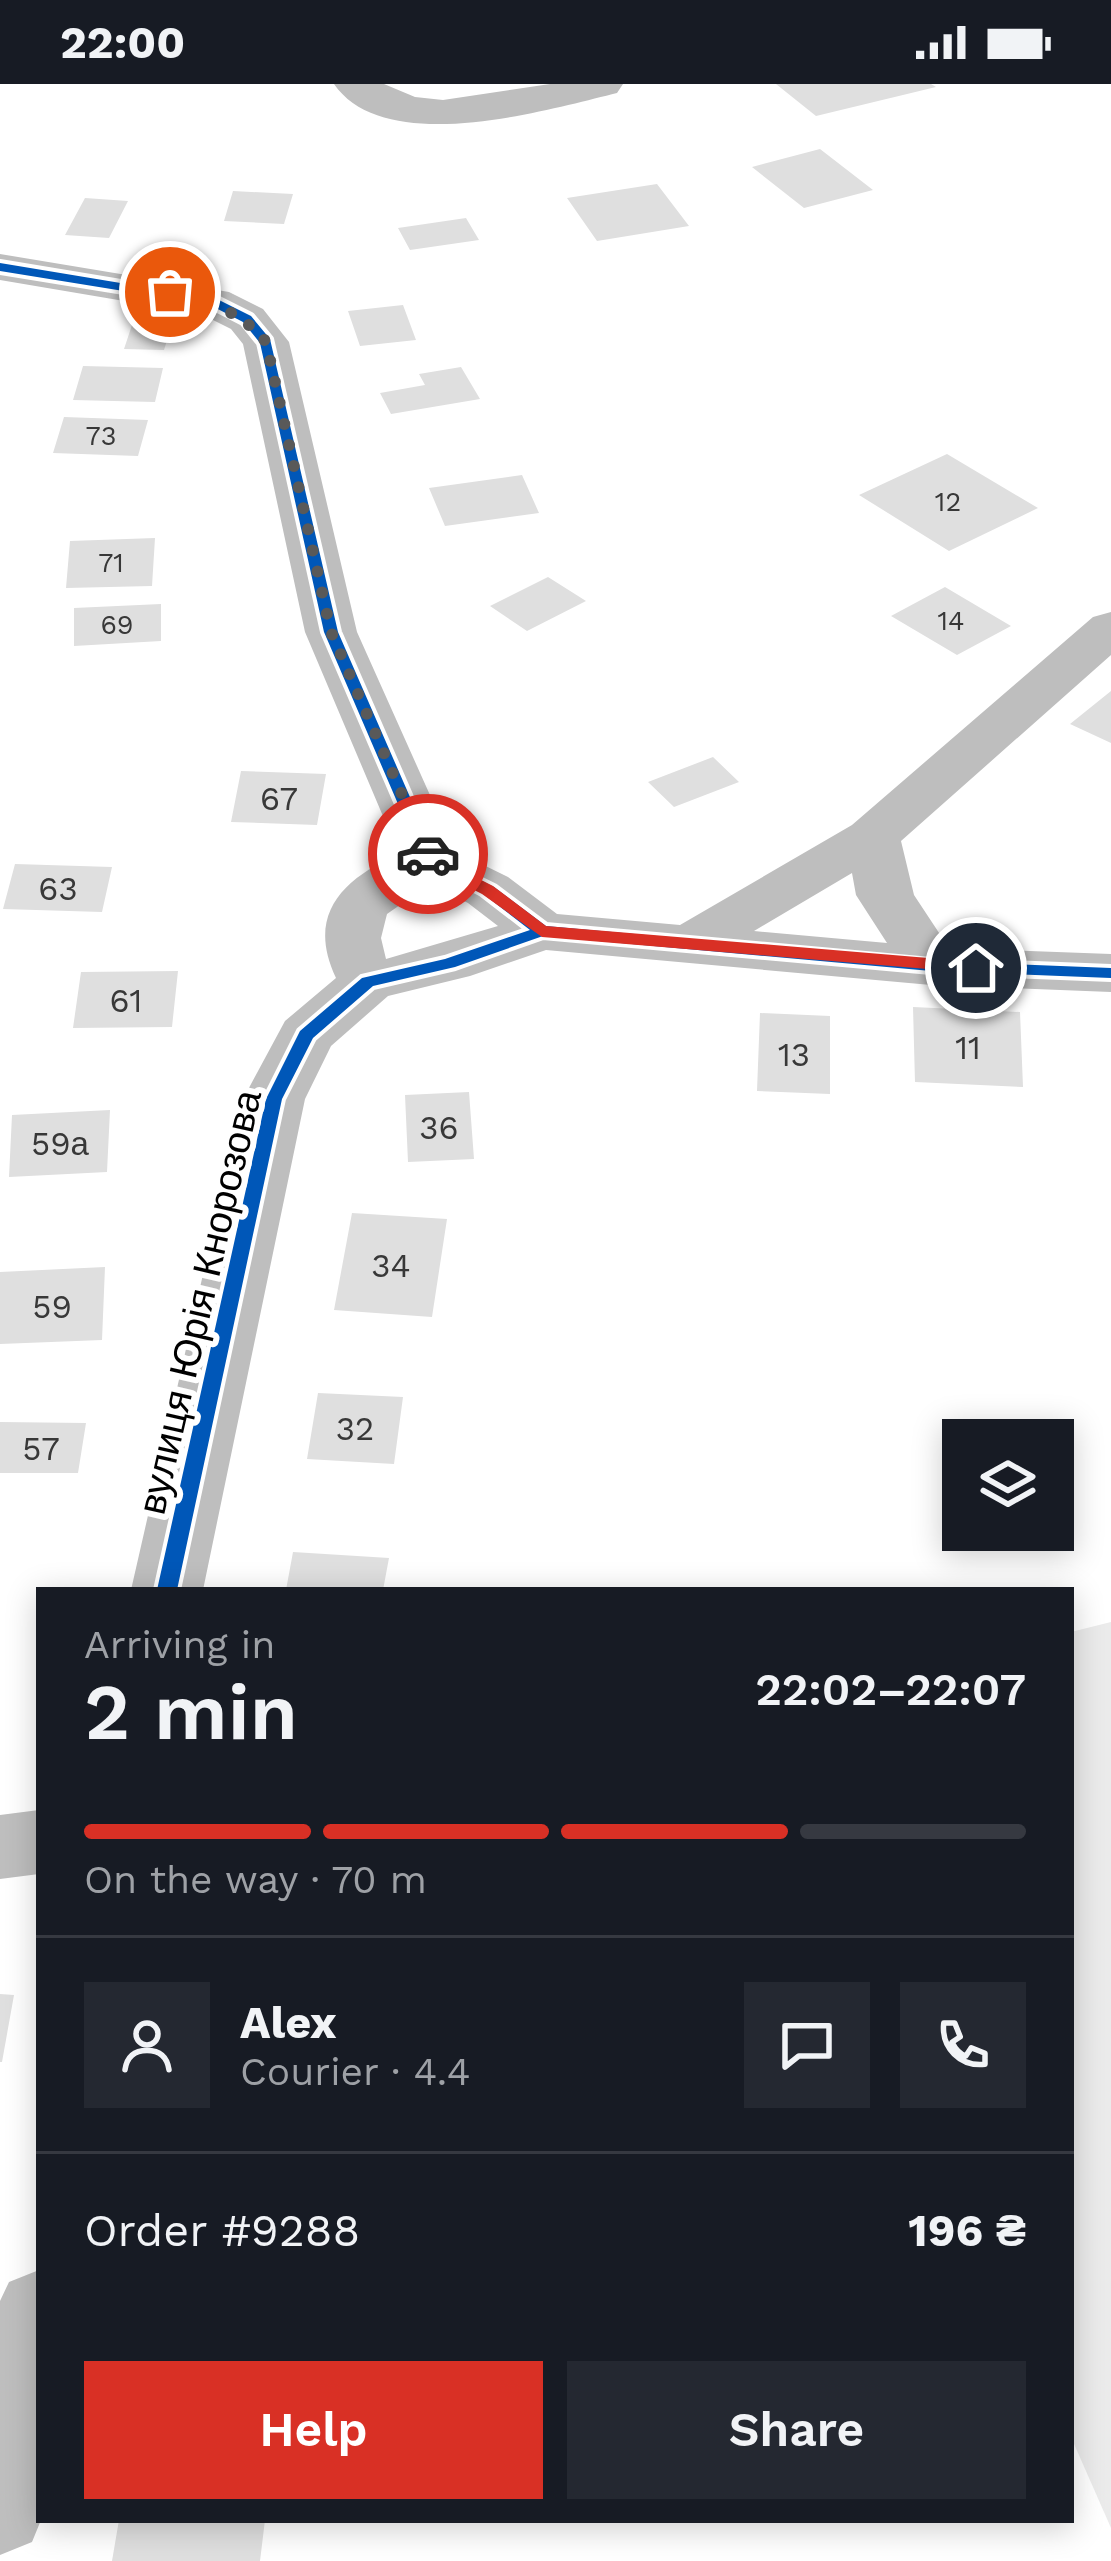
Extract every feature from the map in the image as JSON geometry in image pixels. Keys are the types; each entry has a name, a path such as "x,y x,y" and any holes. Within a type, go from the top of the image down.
{"street":[{"path":"355,84 380,104 458,111 498,108 602,84"},
{"path":"0,267 213,302 247,319 266,342 331,632 431,862 488,890 542,931 931,966 1111,974"},
{"path":"689,945 872,837 1111,628"},
{"path":"872,837 885,895 931,966"},
{"path":"368,982 351,955 350,926 365,899 394,877 431,862"},
{"name":"вулиця Юрія Кнорозова","path":"168,1587 274,1099 306,1035 368,982 449,963 542,931"},
{"path":"0,1847 36,1842"},
{"path":"0,2511 36,2325"}],"shaded area":[{"path":"1111,1622 1111,2528 1074,2444 1074,1631"}],"building":[{"path":"776,84 931,84 936,87 816,116"},
{"path":"820,149 873,190 804,208 752,167"},
{"path":"657,184 689,226 597,241 567,198"},
{"path":"233,191 293,194 284,224 224,221"},
{"path":"85,198 128,201 109,238 65,235"},
{"path":"466,218 479,240 410,250 398,228"},
{"path":"403,305 416,340 360,346 348,311"},
{"path":"135,316 174,318 164,350 124,349"},
{"path":"83,366 163,368 155,402 73,400"},
{"path":"461,367 480,399 391,414 380,393 425,385 419,374"},
{"path":"64,417 148,420 138,456 53,453"},
{"path":"947,454 1038,508 949,551 859,495"},
{"path":"522,475 539,513 445,526 429,488"},
{"path":"155,538 152,586 66,588 70,541"},
{"path":"548,577 586,601 527,631 490,606"},
{"path":"945,587 1011,626 957,655 891,616"},
{"path":"161,604 161,641 74,646 74,608"},
{"path":"1111,691 1111,743 1070,724"},
{"path":"713,757 739,782 674,807 648,782"},
{"path":"241,771 326,774 317,825 231,822"},
{"path":"15,864 112,867 102,912 3,909"},
{"path":"178,971 172,1027 73,1028 81,972"},
{"path":"913,1007 1020,1012 1023,1087 915,1082"},
{"path":"760,1013 830,1016 830,1094 757,1091"},
{"path":"469,1092 474,1159 408,1162 405,1095"},
{"path":"110,1110 107,1172 9,1177 12,1115"},
{"path":"352,1213 447,1219 432,1317 334,1310"},
{"path":"105,1267 102,1340 0,1344 0,1272"},
{"path":"318,1393 403,1397 394,1464 307,1459"},
{"path":"0,1422 86,1423 78,1473 0,1473"},
{"path":"293,1552 389,1558 384,1587 287,1587"},
{"path":"0,1994 14,1995 2,2062 0,2062"},
{"path":"118,2523 265,2523 260,2561 112,2561"}],"cycle path":[{"path":"0,267 213,302 247,319 266,342 331,632 431,862 488,890 542,931"},
{"path":"168,1587 274,1099 306,1035 368,982 449,963 542,931 931,966 1111,973"}],"way so far":[{"path":"170,292 213,302 247,319 266,342 331,632 428,854"}],"route":[{"path":"428,854 431,862 488,890 542,931 976,968"}]}
